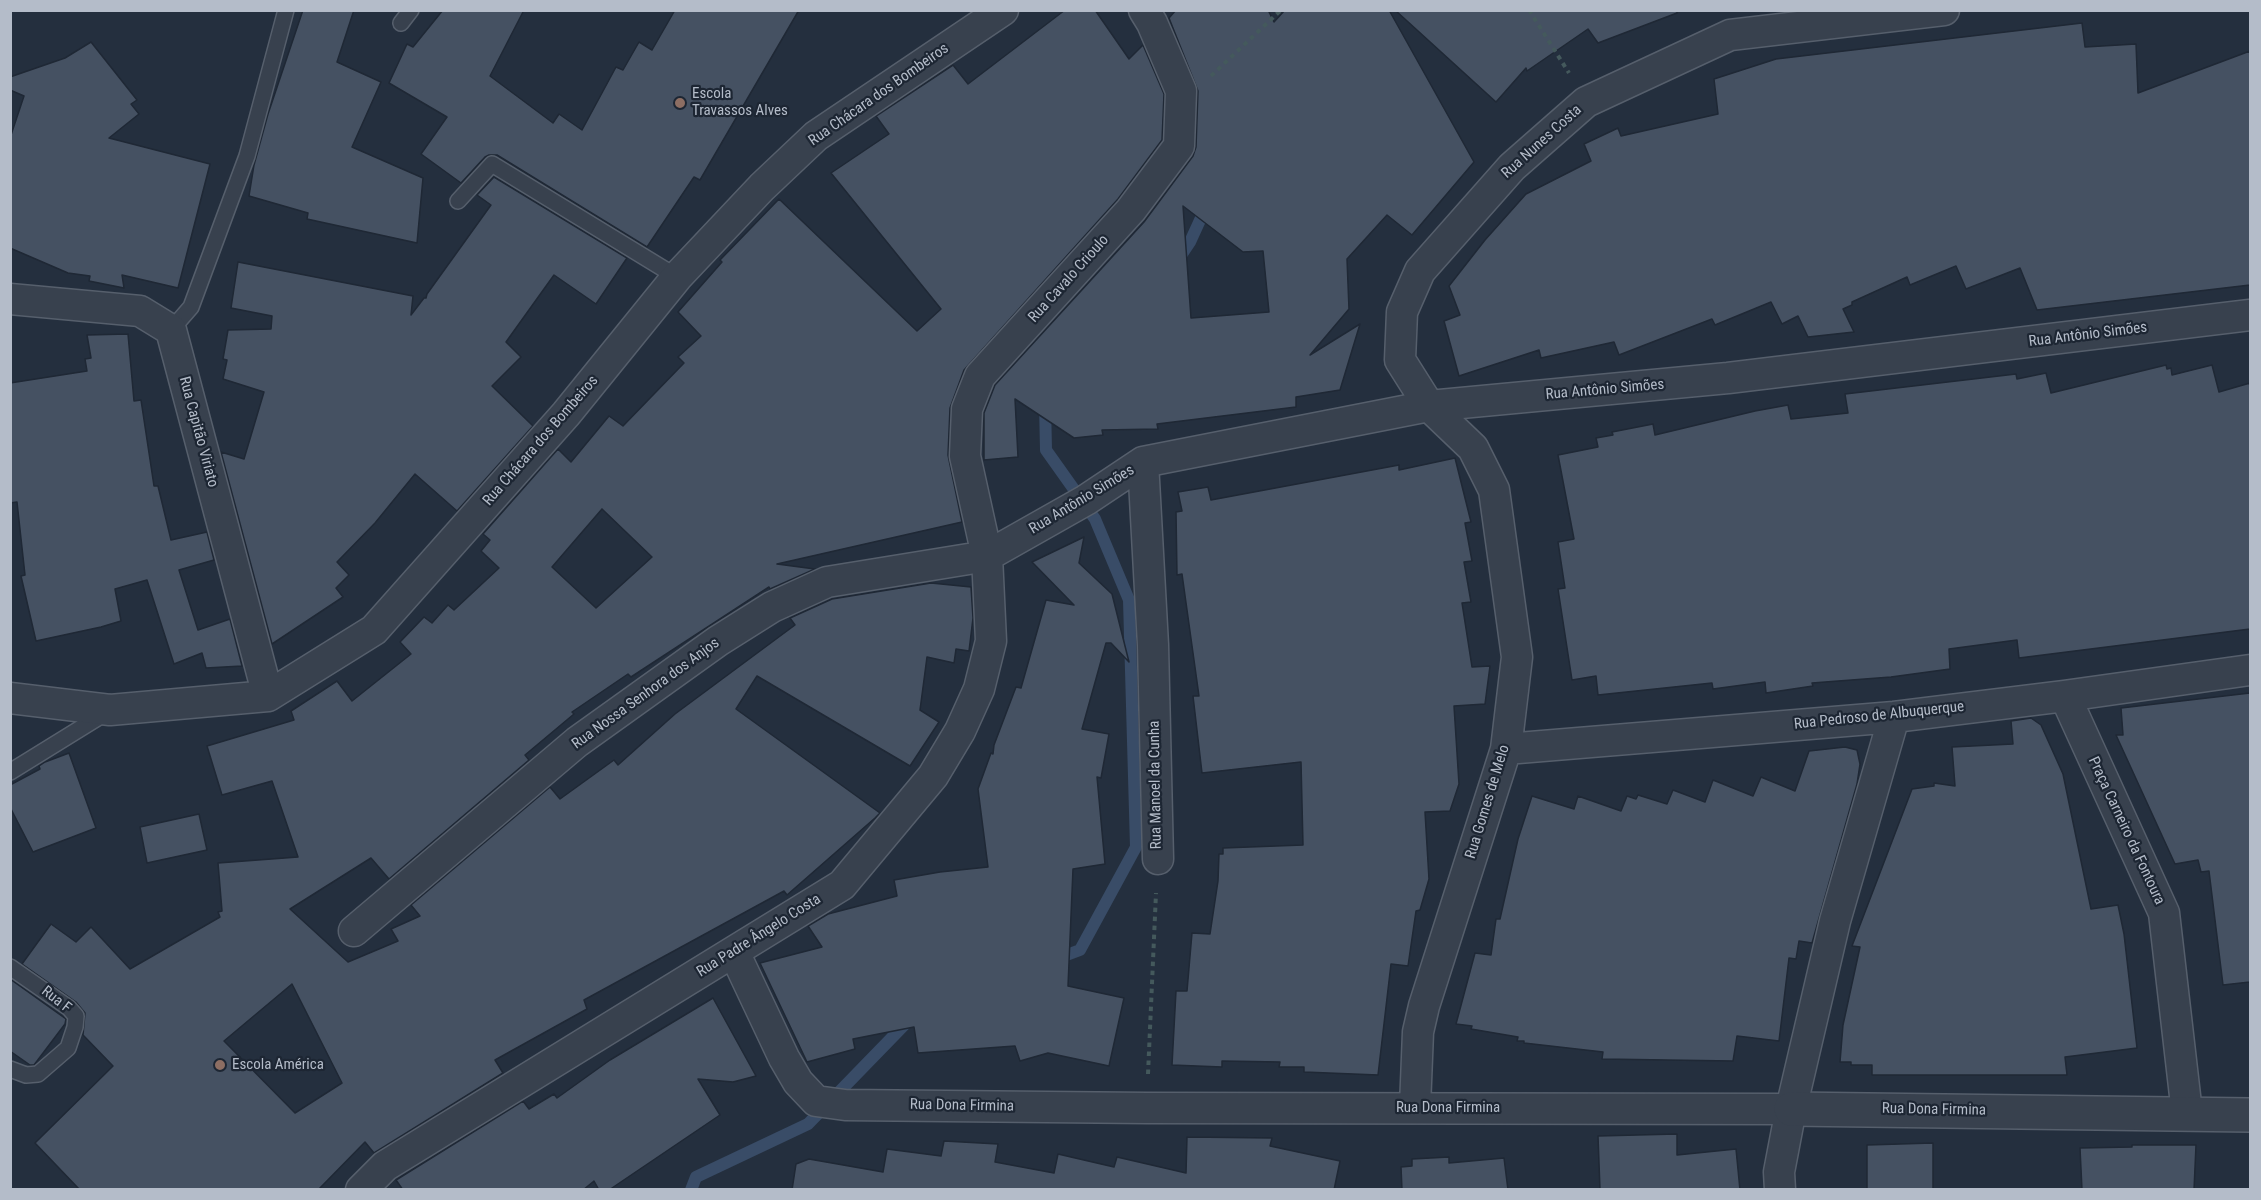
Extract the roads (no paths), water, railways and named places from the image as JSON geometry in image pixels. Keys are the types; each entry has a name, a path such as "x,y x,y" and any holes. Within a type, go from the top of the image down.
{"street":[{"name":"Rua Chácara dos Bombeiros","path":"10,698 110,710 268,696 374,630 566,414 677,277 762,187 816,136 1003,10"},
{"name":"Rua Nunes Costa","path":"1429,406 1400,360 1402,312 1420,271 1512,167 1587,102 1730,35 1944,10"},
{"name":"Rua Cavalo Crioulo","path":"987,556 965,456 967,409 980,376 1131,210 1179,146 1181,91 1153,15"},
{"path":"10,299 140,311 171,330"},
{"name":"Rua Antônio Simões","path":"987,556 1086,500 1143,462 1429,406 1728,378 2250,315"},
{"name":"Rua Capitão Viriato","path":"171,330 268,696"},
{"name":"Rua Gomes de Melo","path":"1415,1107 1418,1032 1424,1006 1506,749 1516,657 1494,490 1473,448 1429,406"},
{"name":"Rua Manoel da Cunha","path":"1143,462 1153,645 1158,860"},
{"name":"Rua Nossa Senhora dos Anjos","path":"354,931 577,742 718,641 772,607 827,582 987,556"},
{"name":"Rua Padre Ângelo Costa","path":"361,1190 385,1166 842,885 933,776 960,731 979,689 991,641 987,556"},
{"name":"Rua Pedroso de Albuquerque","path":"1506,749 1894,717 2250,670"},
{"name":"Praça Carneiro da Fontoura","path":"2065,696 2164,913 2187,1113"},
{"path":"1780,1190 1779,1172 1791,1109 1835,921 1894,717"},
{"name":"Rua Dona Firmina","path":"734,952 784,1058 798,1082 830,1103 1147,1108 1791,1109 2250,1115"}],"lane":[{"path":"171,330 191,307 247,156 286,10"},
{"path":"401,24 411,10"},
{"path":"458,201 492,164 677,277"},
{"path":"10,772 110,710"},
{"name":"Rua F","path":"10,966 69,1008 76,1016 75,1028 68,1048 38,1074 26,1075 10,1069"}],"waterway":[{"path":"1178,260 1190,242 1206,207"},
{"path":"1045,403 1046,450 1095,519 1129,600 1136,847 1080,950 1056,959"},
{"path":"691,1190 696,1177 808,1124 910,1019"}],"place":[{"name":"Escola Travassos Alves","path":"680,103"},
{"name":"Escola América","path":"220,1065"}]}
